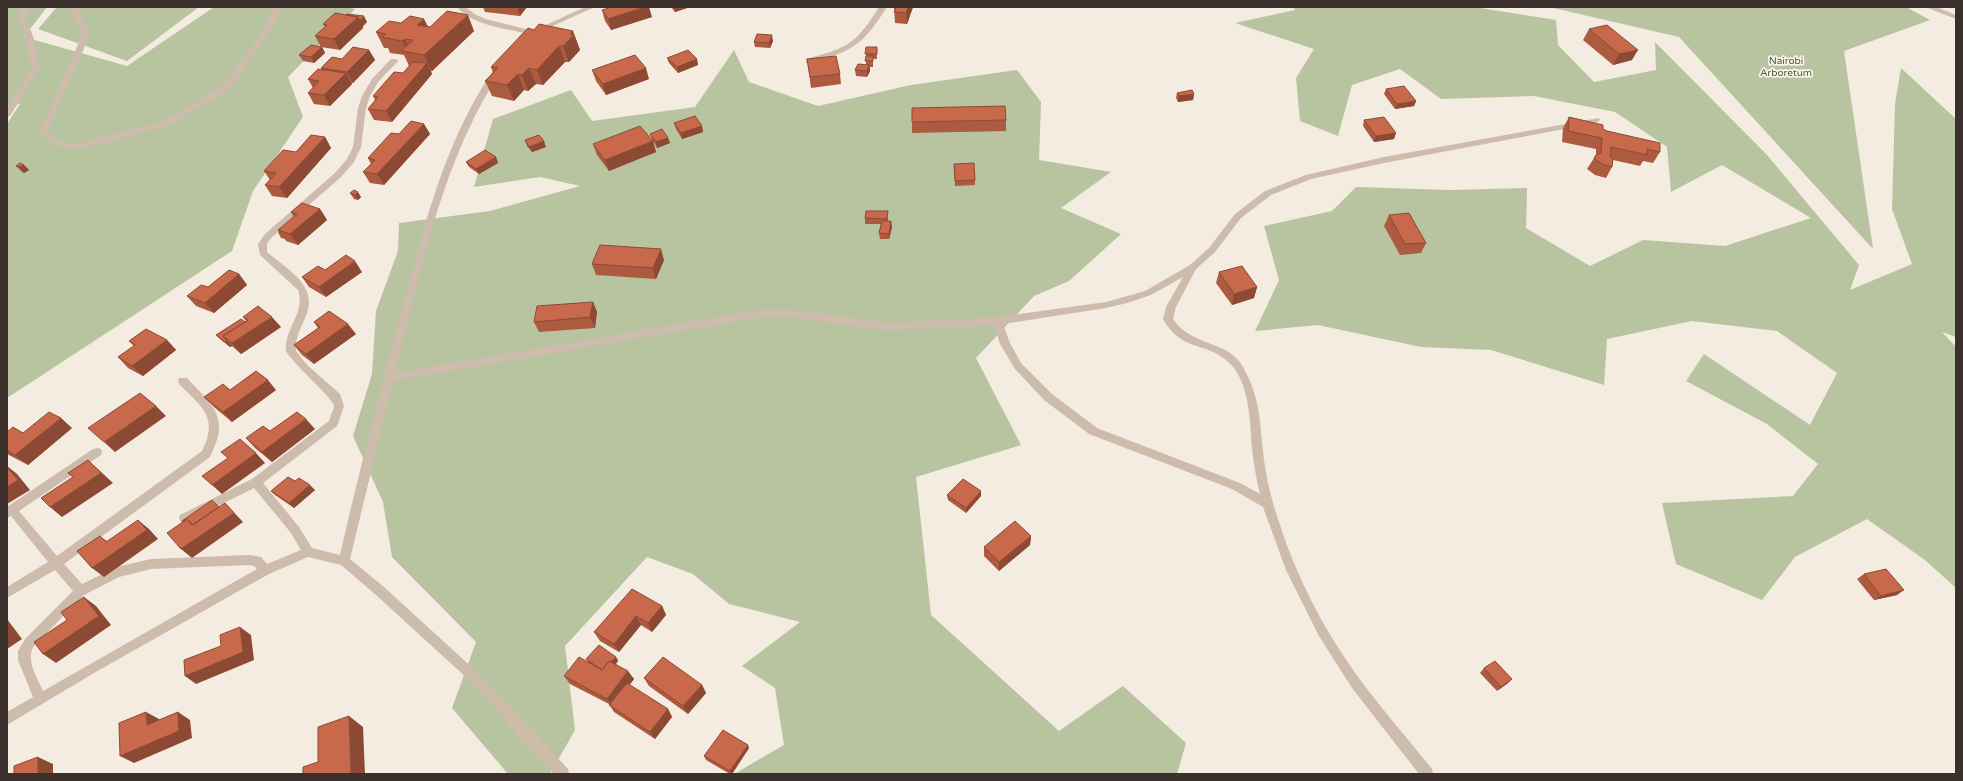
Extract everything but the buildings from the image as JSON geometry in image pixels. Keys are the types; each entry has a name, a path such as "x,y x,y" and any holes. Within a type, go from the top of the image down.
{"street":[{"path":"7,114 35,69 31,42 21,14 29,7"},
{"path":"73,7 86,34 43,132 60,144 81,146 166,123 228,86 269,27 277,7"},
{"path":"461,7 463,10 476,18 533,33"},
{"path":"522,43 533,33 591,7"},
{"path":"809,60 838,52 852,45 863,36 883,7"},
{"path":"1929,7 1956,18"},
{"path":"184,518 256,482 333,422 339,406 336,397 291,353 289,341 304,310 306,296 302,288 263,252 262,244 268,236 338,175 351,160 357,147 362,108 366,96 374,81 394,60"},
{"path":"344,561 432,212 469,115 481,93 499,68"},
{"path":"389,378 757,314 789,313 890,327 997,321 1106,305 1148,293 1193,267 1212,250 1238,216 1244,211 1268,193 1309,177 1384,160 1596,120"},
{"path":"1193,267 1171,307 1168,319 1173,329 1183,338 1225,355 1236,362 1247,386 1255,412 1259,464 1267,504 1281,544 1306,604 1347,671 1428,774"},
{"path":"997,321 1005,344 1018,366 1048,397 1093,430 1236,486 1267,504"},
{"path":"7,593 56,563 206,454 215,439 216,429 213,414 182,381"},
{"path":"80,591 9,511 97,452"},
{"path":"256,482 295,530 308,552"},
{"path":"7,719 90,668 265,570 308,552 344,561 472,675 563,774"},
{"path":"40,699 24,660 24,652 30,642 80,591 117,572 150,564 249,560 257,561 265,570"}],"green space":[{"path":"7,7 47,7 24,37 127,66 214,7 347,7 355,9 288,77 303,117 253,191 232,251 7,398 7,124 20,104 7,105"},
{"path":"57,7 199,7 127,61 38,29"},
{"path":"1293,7 1474,7 1556,20 1558,45 1594,82 1656,70 1655,42 1767,155 1859,265 1850,290 1912,264 1892,209 1895,104 1901,68 1956,119 1956,337 1942,332 1956,347 1956,588 1925,560 1867,519 1795,557 1762,600 1676,564 1662,503 1793,496 1818,464 1767,424 1686,381 1704,354 1810,425 1837,373 1777,331 1692,321 1607,339 1604,385 1491,350 1421,347 1318,325 1255,331 1279,280 1264,226 1332,211 1356,187 1451,190 1527,188 1526,228 1590,266 1643,240 1725,246 1811,218 1722,165 1671,192 1667,147 1615,112 1534,96 1441,99 1400,69 1352,85 1338,136 1300,121 1296,78 1314,49 1235,23 1295,10"},
{"name":"Nairobi Arboretum","path":"1549,7 1906,7 1930,20 1844,51 1873,249 1679,37"},
{"path":"734,50 749,82 818,106 911,85 1017,70 1041,102 1039,160 1111,172 1061,208 1121,234 1069,281 1034,296 976,358 1021,445 916,477 931,615 1059,731 1123,686 1186,743 1177,774 734,774 784,745 775,688 742,666 800,622 729,604 693,574 647,557 565,646 575,730 550,774 508,774 452,708 476,642 392,557 383,502 353,436 372,374 376,311 398,251 399,223 490,211 580,186 540,177 474,187 493,119 571,90 592,121 695,107"}]}
